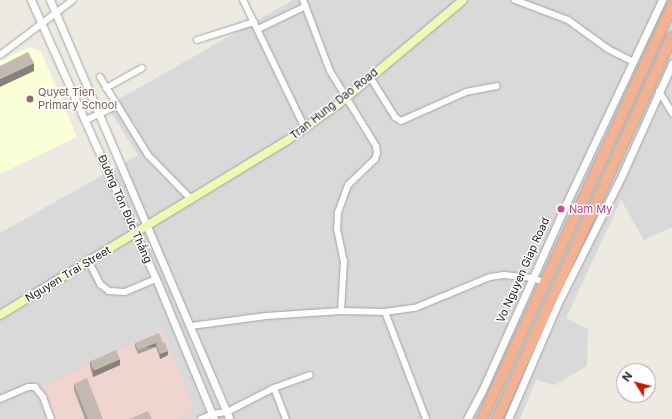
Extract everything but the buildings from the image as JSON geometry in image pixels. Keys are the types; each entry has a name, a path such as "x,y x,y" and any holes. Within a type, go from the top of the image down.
{"highway":[{"name":"Vo Nguyen Giap Road","path":"482,419 543,282 672,5"},
{"path":"497,419 672,37"}],"main road":[{"name":"Tran Hung Dao Road","path":"135,234 305,128 346,98 463,0"},
{"name":"Nguyen Trai Street","path":"0,315 135,234"}],"street":[{"name":"Đường Tôn Đức Thắng","path":"31,0 156,278 213,417"},
{"name":"Đường Tôn Đức Thắng","path":"50,0 98,115 148,226 229,416"},
{"path":"0,56 74,0"},
{"path":"243,0 305,128"},
{"path":"514,0 529,2 568,20 608,49 634,62"},
{"name":"Vo Nguyen Giap Road","path":"467,419 482,391 662,0"},
{"path":"258,30 304,3 330,71 376,146 377,153 375,159 348,184 338,212 337,229 344,262 341,311"},
{"path":"196,40 254,22"},
{"path":"508,419 557,305 622,175 672,64"},
{"path":"106,88 142,68"},
{"path":"100,77 148,155 191,199"},
{"path":"370,77 395,117 401,121 466,92 496,86"},
{"path":"659,91 672,113"},
{"path":"86,120 118,106"},
{"path":"89,262 100,284 109,292 129,291 156,278"},
{"path":"191,326 266,316 341,311 385,312 430,304 490,277 504,274 533,278 543,282"},
{"path":"385,312 426,419"},
{"path":"200,419 229,416 274,388 310,375"},
{"path":"0,399 28,387 35,387 43,397 51,419"},
{"path":"274,388 286,419"}],"shaded area":[{"path":"293,0 672,0 672,227 644,240 621,200 566,318 588,329 587,366 555,385 536,380 520,419 0,419 0,233 138,155 107,106"},
{"name":"Quyet Tien Primary School","path":"29,47 41,51 77,137 0,174 0,61"},
{"path":"162,329 193,405 191,412 177,419 55,419 42,387"}],"place":[{"name":"Quyet Tien Primary School","path":"30,99"},
{"name":"Nam My","path":"561,209"}]}
